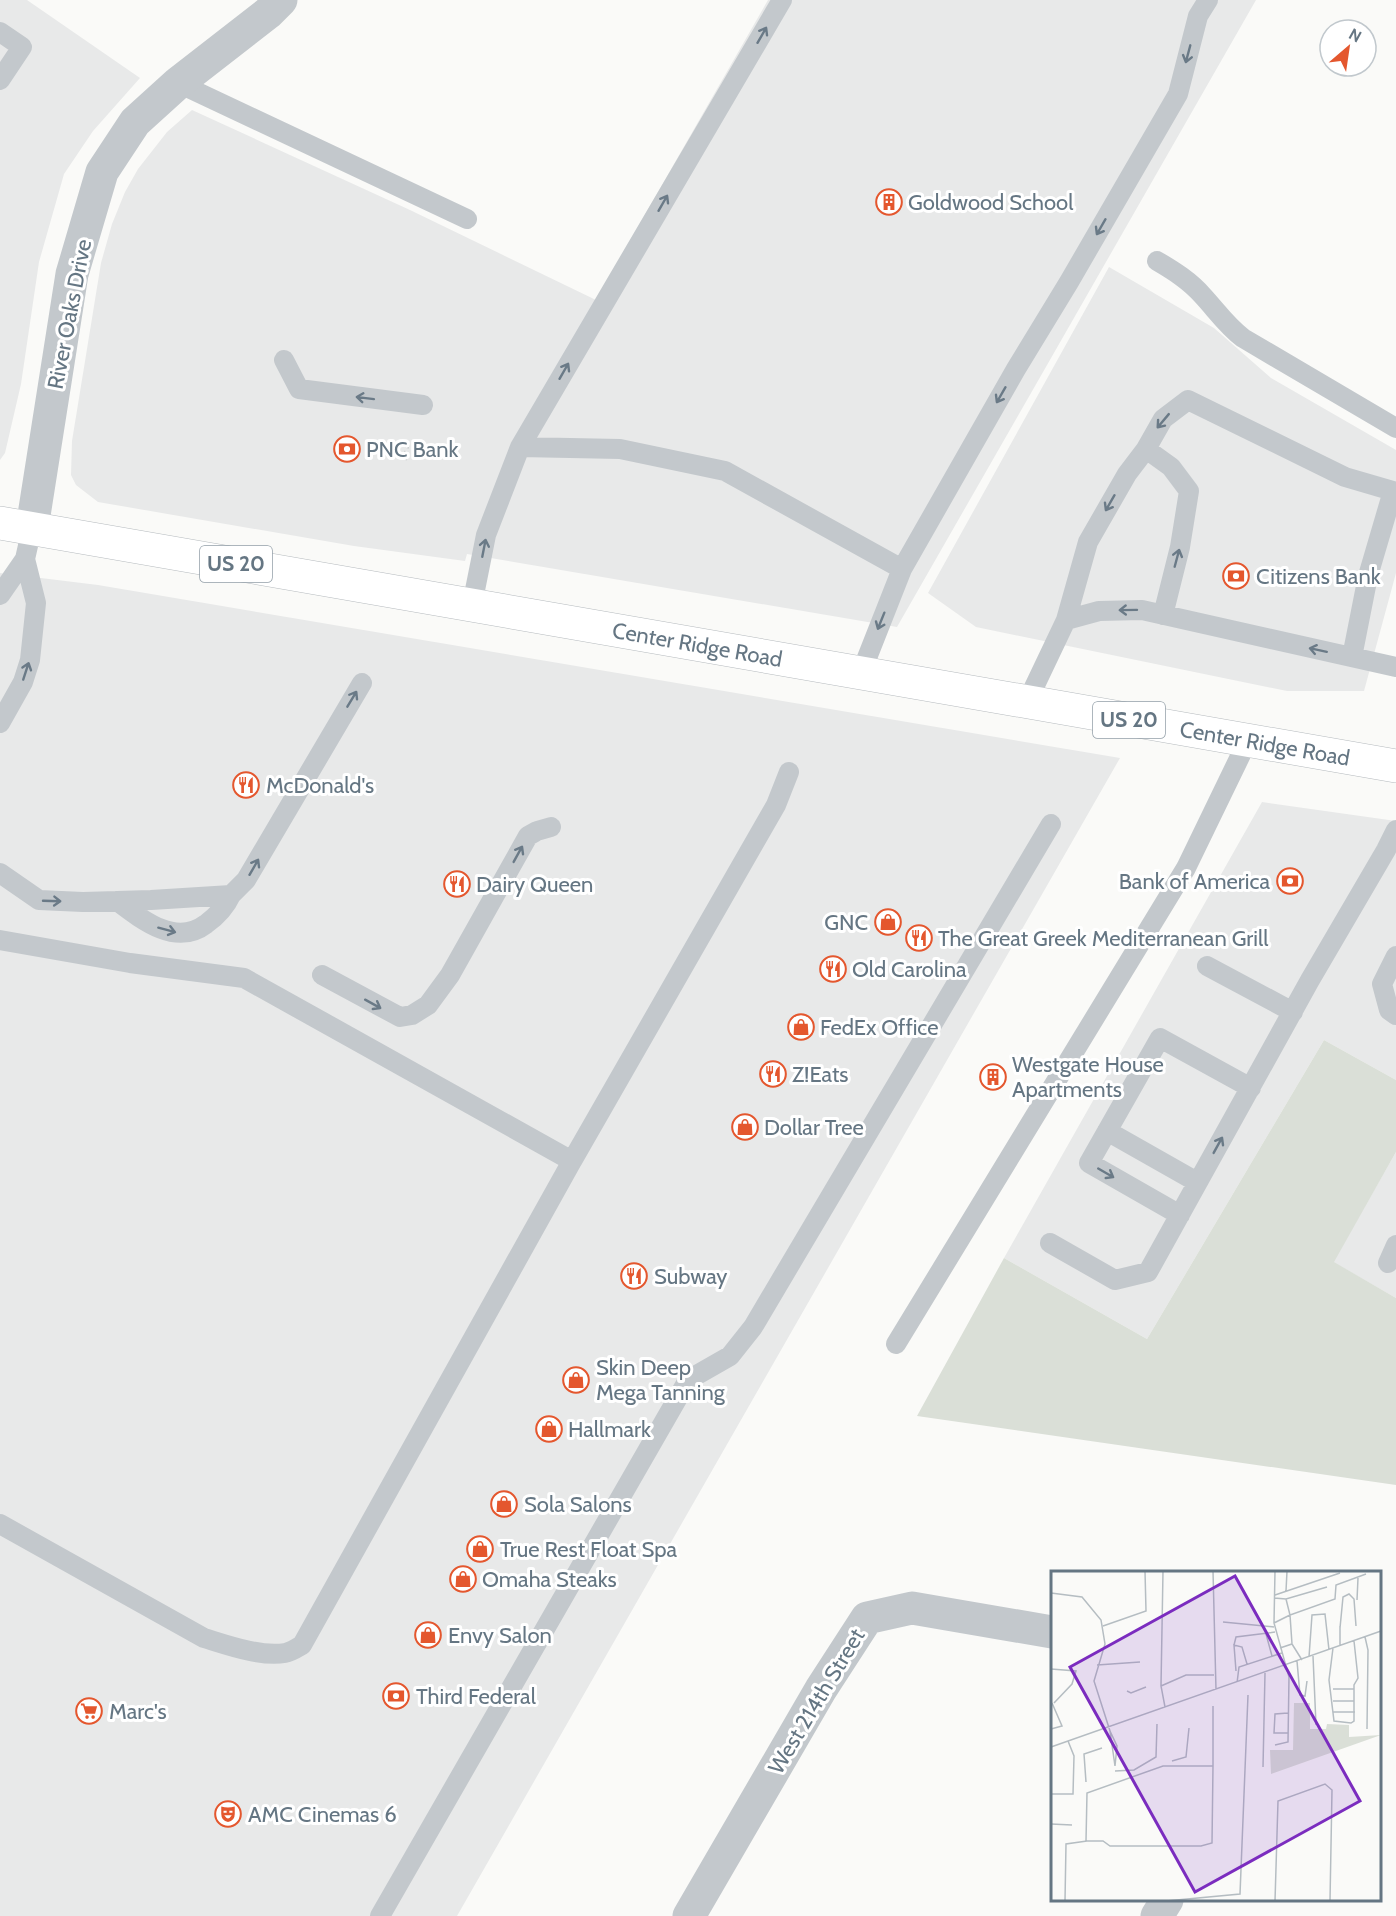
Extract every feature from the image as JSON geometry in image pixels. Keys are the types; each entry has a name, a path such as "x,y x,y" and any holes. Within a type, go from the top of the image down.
{"main road":[{"name":"Center Ridge Road","path":"0,523 28,544 472,605 1396,766"}],"street":[{"name":"River Oaks Drive","path":"28,544 72,274 102,172 135,122 178,83 281,0"},
{"name":"West 214th Street","path":"689,1916 821,1689 867,1618 912,1608 1051,1632"},
{"path":"1157,1916 1166,1901"}],"lane":[{"path":"472,605 486,535 520,447 782,0"},
{"path":"861,673 902,569 1016,369 1178,94 1198,16 1208,0"},
{"path":"0,32 22,47 0,80"},
{"path":"178,83 467,219"},
{"path":"1156,261 1191,284 1231,329 1243,338 1396,428"},
{"path":"284,360 299,389 423,405"},
{"path":"1027,702 1066,620 1088,542 1127,474 1146,449 1163,419 1188,400 1346,477 1395,491 1368,576 1352,657"},
{"path":"520,447 620,449 725,471 902,569"},
{"path":"1146,449 1171,467 1189,491 1180,547 1163,615"},
{"path":"0,595 28,544"},
{"path":"0,723 23,682 30,660 36,603 28,544"},
{"path":"1066,620 1099,611 1142,610 1396,667"},
{"path":"117,901 138,917 160,929 183,933 202,927 219,915 231,895 246,880 362,683"},
{"path":"896,1344 1186,868 1248,740"},
{"path":"0,1524 204,1638 269,1653 287,1653 302,1645 572,1161 776,805 789,772"},
{"path":"380,1916 688,1380 730,1356 753,1327 1051,824"},
{"path":"322,975 400,1017 412,1015 428,1005 450,975 528,836 551,827"},
{"path":"1050,1243 1115,1280 1148,1272 1396,830"},
{"path":"1,873 39,900 117,901 231,895"},
{"path":"0,940 130,963 244,978 572,1161"},
{"path":"1396,956 1382,984 1389,1010 1396,1014"},
{"path":"1207,966 1293,1012"},
{"path":"1180,1215 1089,1163 1160,1038 1251,1088"},
{"path":"1107,1131 1197,1182"},
{"path":"1388,1263 1396,1245"}],"path":[{"path":"405,460 407,447"}],"shaded area":[{"path":"0,0 27,0 140,78 93,131 64,174 39,262 21,384 5,453 0,460"},
{"path":"768,0 1256,0 897,627 467,554 465,561 354,546 98,502 76,485 71,475 72,441 101,263 112,224 125,192 138,169 167,132 192,110 410,210 596,300"},
{"path":"1109,267 1214,328 1271,378 1396,450 1396,573 1364,691 1287,691 976,627 928,593"},
{"path":"0,573 98,585 1120,758 457,1916 0,1916"},
{"path":"1262,802 1396,821 1396,1080 1324,1040 1147,1339 1004,1258"},
{"path":"1324,1040 1396,1080 1396,1152 1334,1262 1396,1298 1396,1485 917,1416 1004,1258 1147,1339"},
{"path":"1396,1152 1396,1298 1333,1262"}],"place":[{"name":"Goldwood School","path":"889,202"},
{"name":"PNC Bank","path":"347,449"},
{"name":"Citizens Bank","path":"1236,576"},
{"name":"McDonald's","path":"246,785"},
{"name":"Bank of America","path":"1290,881"},
{"name":"Dairy Queen","path":"457,884"},
{"name":"GNC","path":"888,922"},
{"name":"The Great Greek Mediterranean Grill","path":"919,938"},
{"name":"Old Carolina","path":"833,969"},
{"name":"FedEx Office","path":"801,1027"},
{"name":"Z!Eats","path":"773,1074"},
{"name":"Westgate House Apartments","path":"993,1077"},
{"name":"Dollar Tree","path":"745,1127"},
{"name":"Subway","path":"634,1276"},
{"name":"Skin Deep Mega Tanning","path":"576,1380"},
{"name":"Hallmark","path":"549,1429"},
{"name":"Sola Salons","path":"504,1504"},
{"name":"True Rest Float Spa","path":"480,1549"},
{"name":"Omaha Steaks","path":"463,1579"},
{"name":"Envy Salon","path":"428,1635"},
{"name":"Third Federal","path":"396,1696"},
{"name":"Marc's","path":"89,1711"},
{"name":"AMC Cinemas 6","path":"228,1814"}]}
